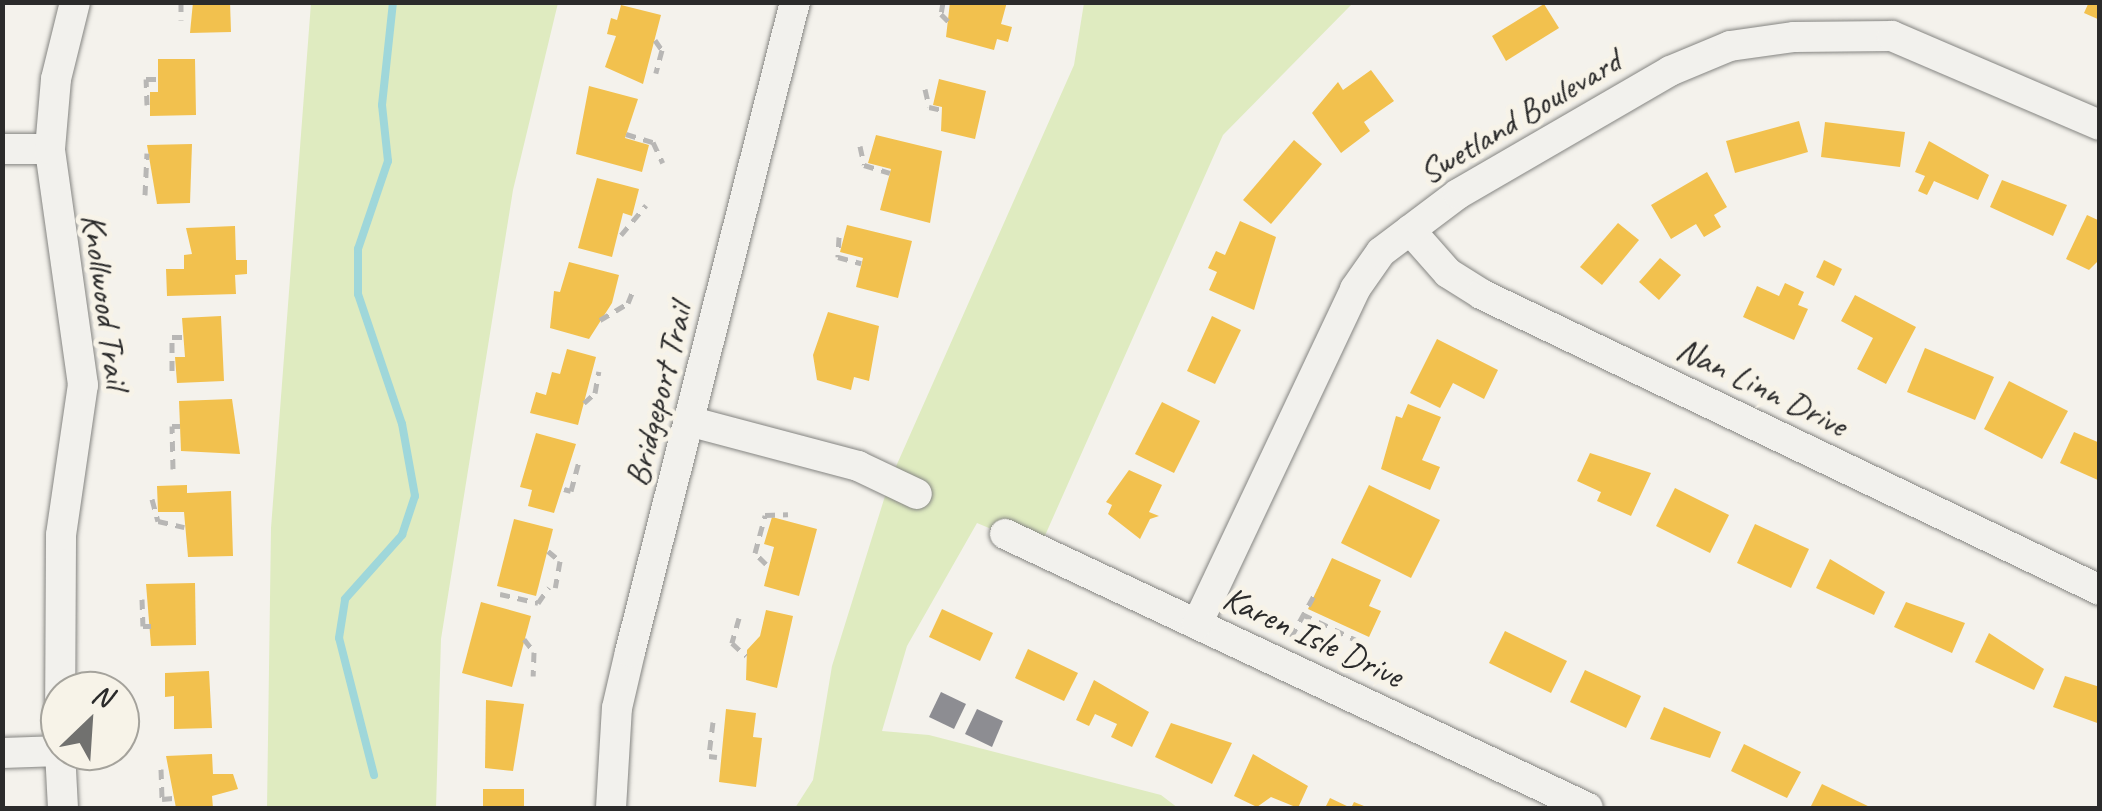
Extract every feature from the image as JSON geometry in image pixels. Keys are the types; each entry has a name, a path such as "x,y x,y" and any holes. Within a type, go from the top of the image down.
{"street":[{"name":"Knollwood Trail","path":"60,671 61,536 83,385 50,149 56,79 75,2"},
{"name":"Bridgeport Trail","path":"611,808 618,708 795,2"},
{"name":"Swetland Boulevard","path":"1197,624 1355,290 1381,252 1410,230 1670,70 1746,44 1892,36 2100,125"},
{"path":"2,149 50,149"},
{"name":"Nan Linn Drive","path":"1410,230 1448,273 1481,294 2100,590"},
{"path":"692,422 858,466 917,494"},
{"name":"Karen Isle Drive","path":"1006,534 1588,808"},
{"path":"2,754 40,752"},
{"path":"61,771 63,808"}],"path":[{"path":"180,2 181,20"},
{"path":"943,2 941,14 950,23"},
{"path":"654,40 662,50 656,74"},
{"path":"146,105 146,79 158,79"},
{"path":"925,89 929,107 942,110"},
{"path":"626,134 654,142 663,162"},
{"path":"860,146 864,165 890,173"},
{"path":"145,195 148,153"},
{"path":"621,235 646,205"},
{"path":"838,236 838,257 861,263"},
{"path":"600,320 628,303 632,293"},
{"path":"172,370 172,337 183,337"},
{"path":"584,403 595,393 599,370"},
{"path":"173,468 172,426 180,426"},
{"path":"564,490 571,491 580,458"},
{"path":"152,500 158,520 184,527"},
{"path":"766,564 755,553 765,514 788,514"},
{"path":"500,594 538,603 552,587 560,561 548,551"},
{"path":"1280,663 1317,590"},
{"path":"142,599 143,626 151,626"},
{"path":"1302,614 1356,640"},
{"path":"740,618 732,643 746,656"},
{"path":"524,638 534,652 533,676"},
{"path":"713,722 709,756 717,757"},
{"path":"161,769 162,799 173,798"}],"green space":[{"path":"311,3 558,3 513,190 441,639 436,808 267,808 271,528"},
{"path":"1084,3 1353,3 1223,135 1039,549 977,523 907,646 882,731 929,735 1161,795 1178,808 795,808 813,780 832,666 890,480 1074,65"}],"building: Homes":[{"path":"193,2 230,2 231,32 190,33"},
{"path":"950,2 1007,2 1001,24 1012,27 1008,42 997,39 994,50 946,37"},
{"path":"2089,2 2100,2 2100,20 2084,13"},
{"path":"1544,4 1559,28 1506,61 1492,36"},
{"path":"621,5 661,15 643,84 605,67 616,36 607,34 611,18 617,20"},
{"path":"158,59 195,59 196,115 150,116 150,92 158,92"},
{"path":"1371,70 1394,101 1364,122 1370,131 1341,153 1312,113 1338,82 1343,90"},
{"path":"939,79 986,91 975,139 941,131 942,107 933,105"},
{"path":"589,86 638,99 625,138 649,145 642,172 576,154"},
{"path":"1799,121 1808,152 1735,173 1726,141"},
{"path":"1825,122 1905,132 1900,167 1821,157"},
{"path":"876,135 942,151 930,223 880,210 891,169 868,163"},
{"path":"1294,140 1322,164 1271,224 1243,200"},
{"path":"1929,141 1989,175 1978,200 1934,181 1927,195 1918,191 1925,176 1915,172"},
{"path":"192,144 190,203 157,204 147,145"},
{"path":"1707,172 1727,207 1714,215 1721,227 1704,237 1696,224 1671,239 1651,205"},
{"path":"597,178 639,189 632,216 623,213 612,257 578,248"},
{"path":"2002,180 2067,205 2053,236 1990,207"},
{"path":"2087,215 2100,221 2100,259 2089,270 2066,259"},
{"path":"1240,221 1276,237 1254,310 1209,290 1217,272 1208,268 1216,251 1225,255"},
{"path":"1618,223 1639,240 1602,285 1580,267"},
{"path":"847,225 912,241 898,298 856,287 863,258 840,252"},
{"path":"235,226 236,260 247,260 247,274 235,275 236,294 167,296 166,269 184,269 184,255 192,254 186,228"},
{"path":"1660,258 1681,275 1659,300 1639,282"},
{"path":"1824,260 1842,269 1834,286 1816,277"},
{"path":"569,262 619,275 612,303 589,339 550,328 554,291 560,292"},
{"path":"1785,283 1804,292 1798,305 1808,309 1794,340 1743,317 1757,286 1779,296"},
{"path":"1855,295 1916,327 1886,384 1857,369 1873,338 1841,321"},
{"path":"828,312 879,326 869,381 854,377 851,390 817,380 813,355"},
{"path":"221,316 224,381 177,383 175,357 185,357 182,318"},
{"path":"1212,316 1241,330 1215,384 1187,371"},
{"path":"1437,339 1498,370 1484,399 1453,383 1440,408 1410,393"},
{"path":"1925,348 1994,377 1975,420 1907,392"},
{"path":"567,349 596,357 578,425 530,413 536,392 546,395 552,372 560,374"},
{"path":"2009,381 2068,411 2042,459 1984,429"},
{"path":"232,399 240,454 181,451 179,401"},
{"path":"1162,402 1200,421 1174,473 1135,454"},
{"path":"1408,404 1441,417 1422,460 1440,467 1430,490 1381,469 1396,416 1402,418"},
{"path":"2074,432 2100,443 2100,481 2060,463"},
{"path":"536,433 576,444 554,513 528,506 532,490 520,487"},
{"path":"1590,453 1651,473 1631,516 1597,501 1601,492 1577,481"},
{"path":"1129,470 1162,485 1149,512 1159,516 1150,519 1140,539 1108,514 1112,505 1106,502"},
{"path":"187,485 187,493 231,491 233,556 188,557 184,512 158,512 157,486"},
{"path":"1369,485 1440,520 1411,578 1341,543"},
{"path":"1675,488 1729,515 1710,553 1656,526"},
{"path":"772,517 817,529 799,596 764,586 774,547 764,544"},
{"path":"514,519 553,529 536,596 497,586"},
{"path":"1755,524 1809,549 1791,588 1737,563"},
{"path":"1332,558 1381,580 1369,606 1381,611 1369,637 1308,609"},
{"path":"1830,559 1885,592 1874,615 1816,588"},
{"path":"195,583 196,645 151,646 146,584"},
{"path":"481,602 531,616 512,687 462,673"},
{"path":"1906,602 1965,623 1952,653 1894,627"},
{"path":"942,609 993,633 980,661 929,637"},
{"path":"766,610 793,616 777,688 746,680 747,650 760,636"},
{"path":"1505,631 1567,661 1551,693 1489,663"},
{"path":"1989,633 2044,669 2034,690 1975,662"},
{"path":"1028,649 1078,673 1064,701 1015,678"},
{"path":"1585,670 1641,696 1626,728 1570,702"},
{"path":"209,671 212,728 174,729 174,696 165,697 165,673"},
{"path":"2065,676 2100,687 2100,724 2053,707"},
{"path":"1094,680 1149,712 1132,747 1111,737 1117,724 1095,714 1089,726 1076,720"},
{"path":"486,700 524,704 513,771 485,768"},
{"path":"1664,707 1721,732 1710,758 1650,739"},
{"path":"726,709 756,713 753,737 762,738 756,787 719,782"},
{"path":"1171,723 1232,743 1212,784 1155,757"},
{"path":"1744,744 1801,772 1787,798 1731,771"},
{"path":"212,754 213,774 233,774 238,789 212,796 213,808 176,808 166,756"},
{"path":"1253,754 1308,786 1298,808 1271,797 1257,807 1234,796"},
{"path":"1822,784 1872,808 1810,808"},
{"path":"483,789 524,789 524,808 483,808"},
{"path":"1330,798 1351,808 1325,808"}],"building: Industry":[{"path":"941,692 966,704 954,729 929,717"},
{"path":"977,709 1003,721 992,747 965,734"}],"waterway":[{"path":"374,775 339,638 345,599 402,535 415,496 402,424 358,294 358,249 388,161 382,105 393,2"}]}
